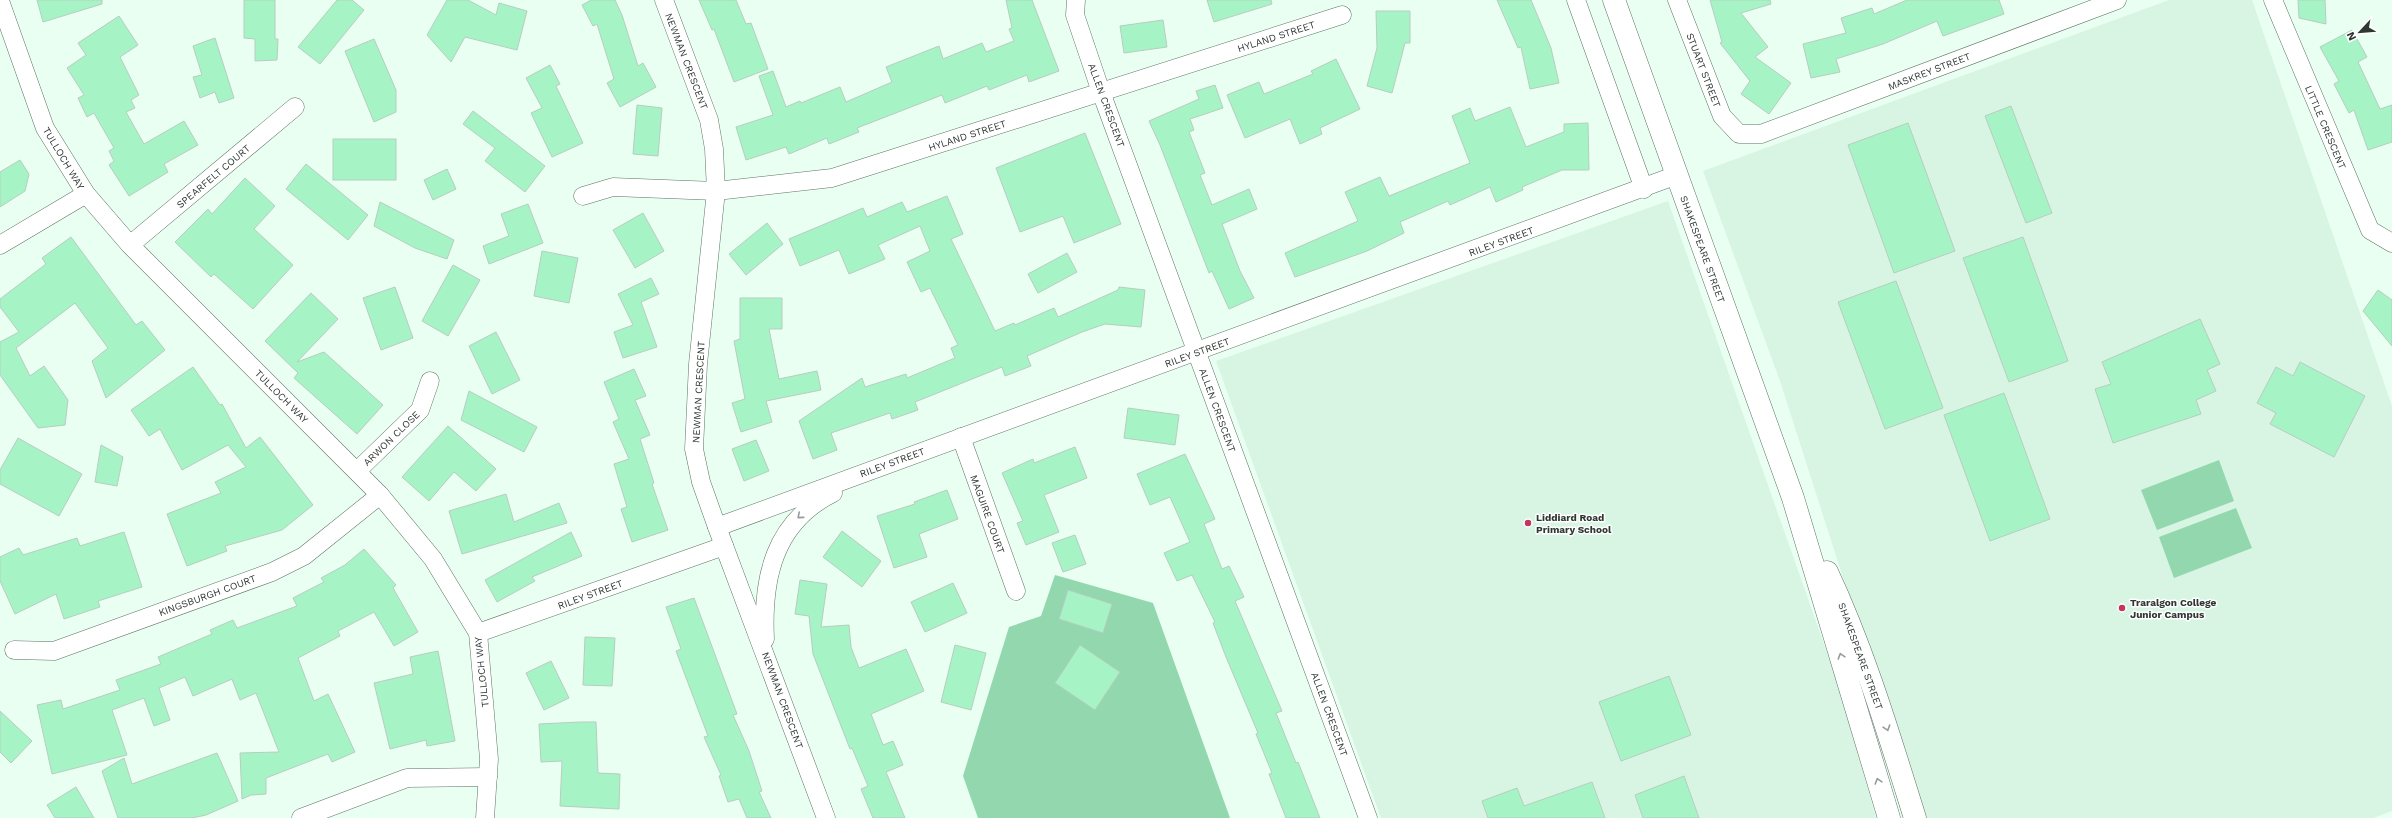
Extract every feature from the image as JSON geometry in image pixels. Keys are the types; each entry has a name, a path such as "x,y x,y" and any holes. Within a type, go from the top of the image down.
{"street":[{"name":"NEWMAN CRESCENT","path":"664,0 709,120 714,150 716,191 698,364 694,449 701,482 717,527 826,818"},
{"name":"ALLEN CRESCENT","path":"1076,0 1076,16 1102,92 1368,818"},
{"path":"1576,0 1644,189"},
{"name":"SHAKESPEARE STREET","path":"1614,0 1793,498 1889,818"},
{"name":"STUART STREET","path":"1677,0 1722,116 1739,134"},
{"name":"MASKREY STREET","path":"1739,134 1761,134 2117,0"},
{"name":"LITTLE CRESCENT","path":"2273,0 2370,230 2392,243"},
{"name":"TULLOCH WAY","path":"0,1 45,128 86,194 130,245 357,470 380,495 433,559 478,634 489,759 485,818"},
{"name":"HYLAND STREET","path":"583,196 613,187 716,191 832,178 1342,14"},
{"name":"SPEARFELT COURT","path":"130,245 295,107"},
{"name":"RILEY STREET","path":"717,527 961,437 1197,353 1644,189 1677,175"},
{"path":"0,245 86,194"},
{"name":"ARWON CLOSE","path":"357,470 420,410 430,381"},
{"name":"MAGUIRE COURT","path":"961,437 1016,591"},
{"path":"766,657 764,611 768,575 777,548 792,522 819,499 894,462"},
{"name":"KINGSBURGH COURT","path":"14,650 54,651 272,572 304,556 380,495"},
{"name":"SHAKESPEARE STREET","path":"1793,498 1849,620 1874,687 1916,818"},
{"name":"RILEY STREET","path":"478,634 724,546"},
{"path":"301,818 407,778 488,777"}],"shaded area":[{"name":"Traralgon College Junior Campus","path":"2169,0 2252,0 2392,406 2392,811 2373,818 1920,818 1780,381 1703,171"},
{"name":"Liddiard Road Primary School","path":"1668,201 1838,684 1876,818 1381,818 1216,361"}],"green space":[{"path":"2219,460 2234,501 2157,530 2141,490"},
{"path":"2236,508 2252,548 2174,578 2159,537"},
{"path":"1055,575 1153,603 1230,818 978,818 963,776 1009,627 1041,616"}],"building":[{"path":"37,0 102,0 102,4 43,22"},
{"path":"244,0 275,0 275,39 278,39 277,60 255,61 255,39 244,38"},
{"path":"337,0 352,0 364,10 320,64 298,47"},
{"path":"447,0 468,0 496,15 499,3 527,11 517,50 465,37 451,62 427,35"},
{"path":"591,0 615,0 622,15 638,66 643,63 656,87 620,107 607,83 614,79 597,24 593,26 582,5"},
{"path":"699,0 736,0 746,24 751,23 768,69 734,82 714,29 712,30"},
{"path":"1006,0 1032,0 1059,71 1029,82 1027,75 989,90 987,86 945,103 942,95 857,128 859,132 829,144 827,138 789,154 786,147 746,160 736,127 773,115 759,76 773,71 786,107 800,101 801,103 840,87 846,102 892,82 886,67 939,46 943,59 982,43 986,52 1014,41 1009,29 1012,28"},
{"path":"1207,0 1271,0 1272,4 1214,22"},
{"path":"1497,0 1531,0 1551,48 1559,83 1530,89 1521,47 1518,48"},
{"path":"1710,0 1770,0 1771,4 1741,13 1768,47 1755,57 1791,83 1769,114 1741,94 1750,81 1720,43 1722,42"},
{"path":"1907,0 1999,0 2004,14 1943,36 1937,21 1883,44 1836,59 1840,72 1811,78 1803,44 1846,33 1841,18 1872,8 1874,14"},
{"path":"2298,0 2325,0 2326,24 2299,18"},
{"path":"1376,11 1410,11 1410,43 1405,43 1392,93 1367,86 1377,48"},
{"path":"119,16 138,45 120,57 139,95 131,100 135,108 126,112 144,144 184,121 198,145 164,164 168,172 129,196 109,165 114,161 109,151 114,148 94,113 87,117 78,98 84,95 67,68 86,55 78,43"},
{"path":"1163,20 1167,47 1124,53 1120,26"},
{"path":"2352,30 2367,57 2358,62 2380,109 2392,105 2392,142 2368,150 2354,110 2349,113 2334,84 2339,81 2320,47"},
{"path":"215,38 234,98 219,103 215,92 200,98 193,77 202,75 193,46"},
{"path":"374,39 396,90 396,112 374,122 345,51"},
{"path":"1336,59 1360,109 1320,128 1322,134 1300,144 1290,119 1245,138 1227,95 1259,82 1264,94 1313,74 1311,71"},
{"path":"550,65 560,84 556,86 583,143 552,157 531,113 542,108 526,78"},
{"path":"1215,85 1223,108 1190,119 1194,130 1189,132 1205,173 1200,175 1212,205 1249,189 1257,209 1222,224 1240,271 1254,298 1229,309 1212,271 1209,273 1160,145 1149,121 1199,99 1196,91"},
{"path":"637,105 662,108 658,156 633,154"},
{"path":"2011,106 2052,213 2026,223 1985,116"},
{"path":"1510,107 1526,147 1564,132 1564,124 1588,123 1589,170 1562,170 1522,187 1523,190 1496,202 1490,187 1450,205 1448,201 1400,222 1404,233 1367,251 1295,277 1285,253 1358,221 1345,192 1380,177 1389,196 1470,163 1452,116 1470,108 1475,121"},
{"path":"473,111 545,166 525,192 485,161 495,148 463,124"},
{"path":"1908,123 1955,251 1894,273 1848,145"},
{"path":"1085,133 1121,224 1074,243 1063,216 1020,232 996,168"},
{"path":"333,139 396,139 396,180 333,180"},
{"path":"20,160 29,174 25,191 0,207 0,172"},
{"path":"306,164 368,215 348,240 286,189"},
{"path":"447,169 456,189 433,200 424,180"},
{"path":"245,178 275,206 254,229 293,265 253,309 214,274 211,277 175,242 208,209 212,214"},
{"path":"947,196 963,234 951,239 995,331 1014,323 1015,325 1054,308 1058,317 1118,290 1119,287 1145,290 1141,327 1105,324 1082,332 1027,356 1031,366 1005,376 1002,367 915,402 918,410 892,419 890,413 831,433 837,450 813,459 799,421 862,378 865,387 906,374 907,378 955,358 951,348 958,345 930,288 921,292 907,262 930,251 920,226 878,245 885,259 849,274 839,250 800,266 789,239 863,208 867,217 902,202 907,212"},
{"path":"380,202 454,240 447,259 415,248 374,226"},
{"path":"528,204 543,243 489,264 483,246 509,236 501,214"},
{"path":"643,213 664,251 635,268 613,230"},
{"path":"767,223 783,244 746,275 729,254"},
{"path":"71,237 136,325 142,321 165,350 106,398 92,361 108,348 75,303 16,348 30,376 44,366 68,400 65,425 38,428 0,375 0,342 19,332 0,307 0,299 46,264 42,258"},
{"path":"2023,237 2068,361 2009,382 1963,258"},
{"path":"542,251 578,258 569,303 534,296"},
{"path":"1067,253 1077,272 1038,293 1028,274"},
{"path":"453,265 480,280 448,336 422,321"},
{"path":"651,278 659,294 641,302 657,347 623,358 614,332 633,325 618,294"},
{"path":"1896,281 1943,408 1885,429 1838,302"},
{"path":"395,287 413,338 381,350 363,298"},
{"path":"2378,290 2392,300 2392,346 2363,311"},
{"path":"311,293 338,319 297,362 324,352 383,405 357,434 294,378 298,373 265,341"},
{"path":"740,298 782,298 782,329 769,329 779,379 817,371 821,390 766,401 772,422 741,432 732,403 745,399 734,341 740,339"},
{"path":"2200,319 2220,364 2207,370 2216,391 2196,400 2201,414 2113,443 2095,389 2111,384 2102,362"},
{"path":"496,332 520,380 492,394 469,346"},
{"path":"2300,362 2365,396 2334,457 2270,424 2276,413 2257,403 2276,367 2293,376"},
{"path":"193,367 220,405 222,404 246,448 260,437 313,505 282,530 225,546 227,551 187,566 167,514 221,493 215,482 246,467 228,445 182,470 160,429 149,436 131,410"},
{"path":"634,369 646,396 635,400 650,435 640,439 654,483 652,484 668,530 632,542 621,509 627,507 614,464 629,459 613,422 619,419 604,382"},
{"path":"469,391 537,427 524,452 461,420"},
{"path":"2004,393 2050,519 1990,541 1944,415"},
{"path":"1128,408 1179,415 1175,445 1124,438"},
{"path":"448,426 496,469 476,491 454,472 429,501 402,477"},
{"path":"18,438 82,474 59,516 0,484 0,470"},
{"path":"756,440 769,471 744,481 732,449"},
{"path":"101,445 123,457 117,486 95,482"},
{"path":"1075,447 1087,478 1044,495 1059,532 1026,545 1017,523 1023,521 1002,473 1033,459 1034,463"},
{"path":"1185,454 1215,519 1204,524 1222,569 1229,566 1244,597 1235,601 1282,711 1276,713 1296,763 1298,762 1320,818 1286,818 1269,774 1272,773 1256,734 1258,733 1226,657 1213,623 1215,622 1192,575 1177,581 1164,553 1190,542 1170,497 1150,505 1137,474"},
{"path":"947,490 958,519 919,534 927,557 894,568 877,516 915,504 914,502"},
{"path":"506,494 514,522 559,503 567,523 462,554 449,511"},
{"path":"842,531 881,561 862,587 823,557"},
{"path":"124,532 142,587 98,601 100,607 64,619 56,594 15,614 0,581 0,557 19,548 23,555 77,538 80,546"},
{"path":"571,532 582,556 532,577 535,581 497,602 485,580"},
{"path":"1075,535 1086,564 1063,572 1052,543"},
{"path":"364,549 396,585 393,588 418,632 394,646 374,612 338,631 340,636 298,658 314,701 328,694 355,752 332,762 328,754 266,778 266,794 251,795 242,799 240,753 279,752 256,693 240,700 232,679 193,696 185,677 159,688 170,720 154,726 144,698 112,710 127,755 52,774 37,705 61,700 63,709 120,690 116,680 161,664 158,657 212,634 210,630 233,620 237,628 297,606 293,598 324,582 321,578 345,565"},
{"path":"800,580 827,584 821,627 849,625 851,647 859,668 906,649 924,691 871,714 883,745 893,741 903,765 886,772 905,818 873,818 861,789 868,786 852,748 850,749 813,654 809,616 795,614"},
{"path":"953,583 967,613 925,632 911,602"},
{"path":"1068,590 1112,604 1103,633 1059,619"},
{"path":"694,598 737,714 733,715 749,751 762,791 759,792 771,818 747,818 739,799 728,802 719,776 721,775 704,737 708,736 676,651 681,649 666,607"},
{"path":"585,637 615,638 612,686 583,685"},
{"path":"955,645 986,653 971,710 941,702"},
{"path":"1080,645 1120,672 1095,710 1055,683"},
{"path":"438,651 455,741 427,746 426,740 390,749 374,683 413,674 410,657"},
{"path":"551,661 569,698 544,710 526,673"},
{"path":"1669,676 1691,735 1621,761 1599,702"},
{"path":"0,711 32,741 11,763 0,752"},
{"path":"596,722 598,773 620,774 619,809 560,806 562,761 541,762 539,724"},
{"path":"217,753 238,801 206,815 192,818 118,818 102,771 124,758 132,784"},
{"path":"1684,776 1699,818 1643,818 1635,795"},
{"path":"1592,782 1605,818 1488,818 1482,801 1517,788 1524,806"},
{"path":"76,787 94,818 55,818 47,805"}],"place":[{"name":"Liddiard Road Primary School","path":"1528,523"},
{"name":"Traralgon College Junior Campus","path":"2122,608"}]}
